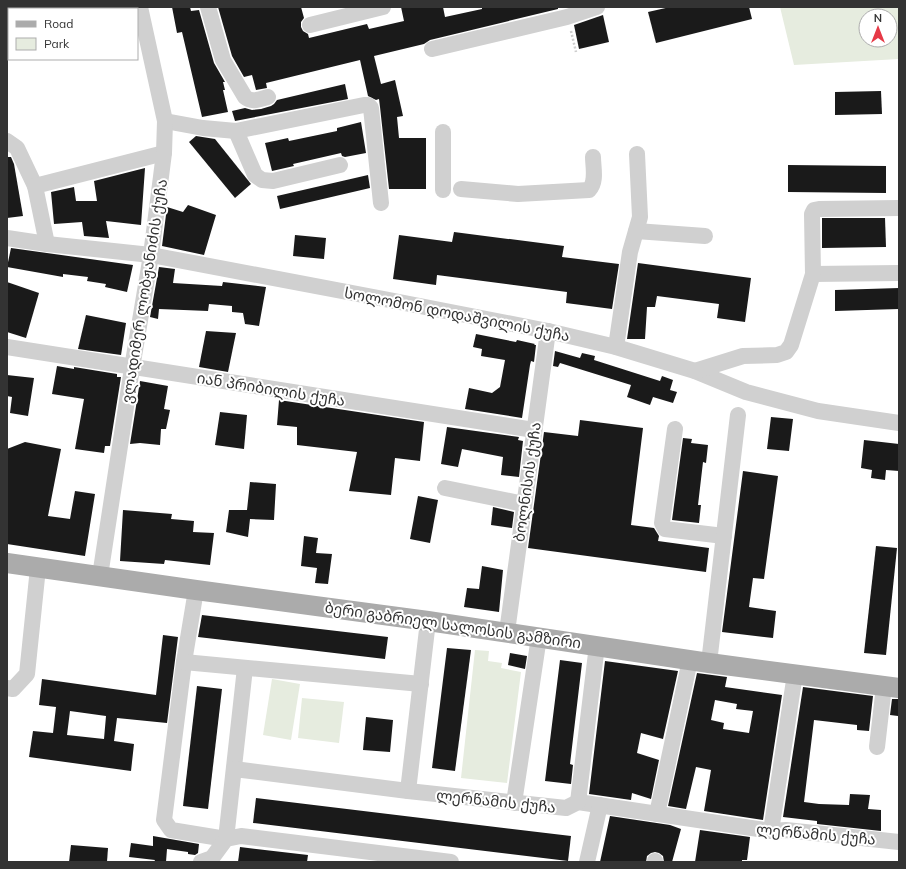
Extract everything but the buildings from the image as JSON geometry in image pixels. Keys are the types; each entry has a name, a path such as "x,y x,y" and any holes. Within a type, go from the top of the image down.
{"main road":[{"name":"ბერი გაბრიელ სალოსის გამზირი","path":"7,563 506,632 709,663 892,687"}],"street":[{"name":"ვლადიმერ ლობჟანიძის ქუჩა","path":"100,576 151,255 164,153 166,121 140,7"},
{"path":"208,7 223,60 245,97 249,100 268,97"},
{"path":"310,25 339,12 383,7"},
{"path":"432,49 567,17 594,7"},
{"path":"166,121 203,128 236,131 364,104 368,105 370,108 381,203"},
{"path":"236,131 255,175 262,180 273,181 340,165"},
{"path":"443,132 443,190"},
{"path":"7,140 17,148 35,186 47,244"},
{"path":"35,186 164,153"},
{"path":"616,347 630,252 640,217 637,154"},
{"path":"461,189 518,194 589,190 593,187 594,182 593,157"},
{"path":"695,371 743,356 777,355 786,352 791,345 813,274 812,214 814,210 899,208"},
{"path":"636,231 705,236"},
{"name":"სოლომონ დოდაშვილის ქუჩა","path":"7,238 47,244 151,255 384,298 548,331 616,347 695,371 746,392 818,411 899,423"},
{"path":"813,274 899,273"},
{"name":"ბოლნისის ქუჩა","path":"506,632 548,331"},
{"name":"იან პრიბილის ქუჩა","path":"7,347 132,368 534,430"},
{"path":"709,663 738,415"},
{"path":"675,429 662,523 665,529 724,536"},
{"path":"445,488 524,504"},
{"path":"7,688 13,689 27,674 38,568"},
{"path":"196,590 184,662 164,820 171,830 226,840 242,836 451,862"},
{"path":"408,792 428,621"},
{"path":"514,803 539,637"},
{"path":"578,802 597,645"},
{"path":"657,814 690,660"},
{"path":"184,662 421,684"},
{"path":"211,861 226,840 245,668"},
{"path":"771,831 794,674"},
{"path":"877,747 892,687"},
{"name":"ლერწამის ქუჩა","path":"234,769 408,792 566,808 578,802 771,831 786,830 899,842"},
{"path":"587,862 600,805"}],"path":[{"path":"567,17 576,52"}],"green space":[{"path":"780,7 899,7 899,59 794,65"},
{"path":"475,650 489,651 488,661 502,663 501,668 521,672 507,783 461,778"},
{"path":"272,679 300,684 291,740 263,735"},
{"path":"302,698 344,702 339,743 298,738"}]}
